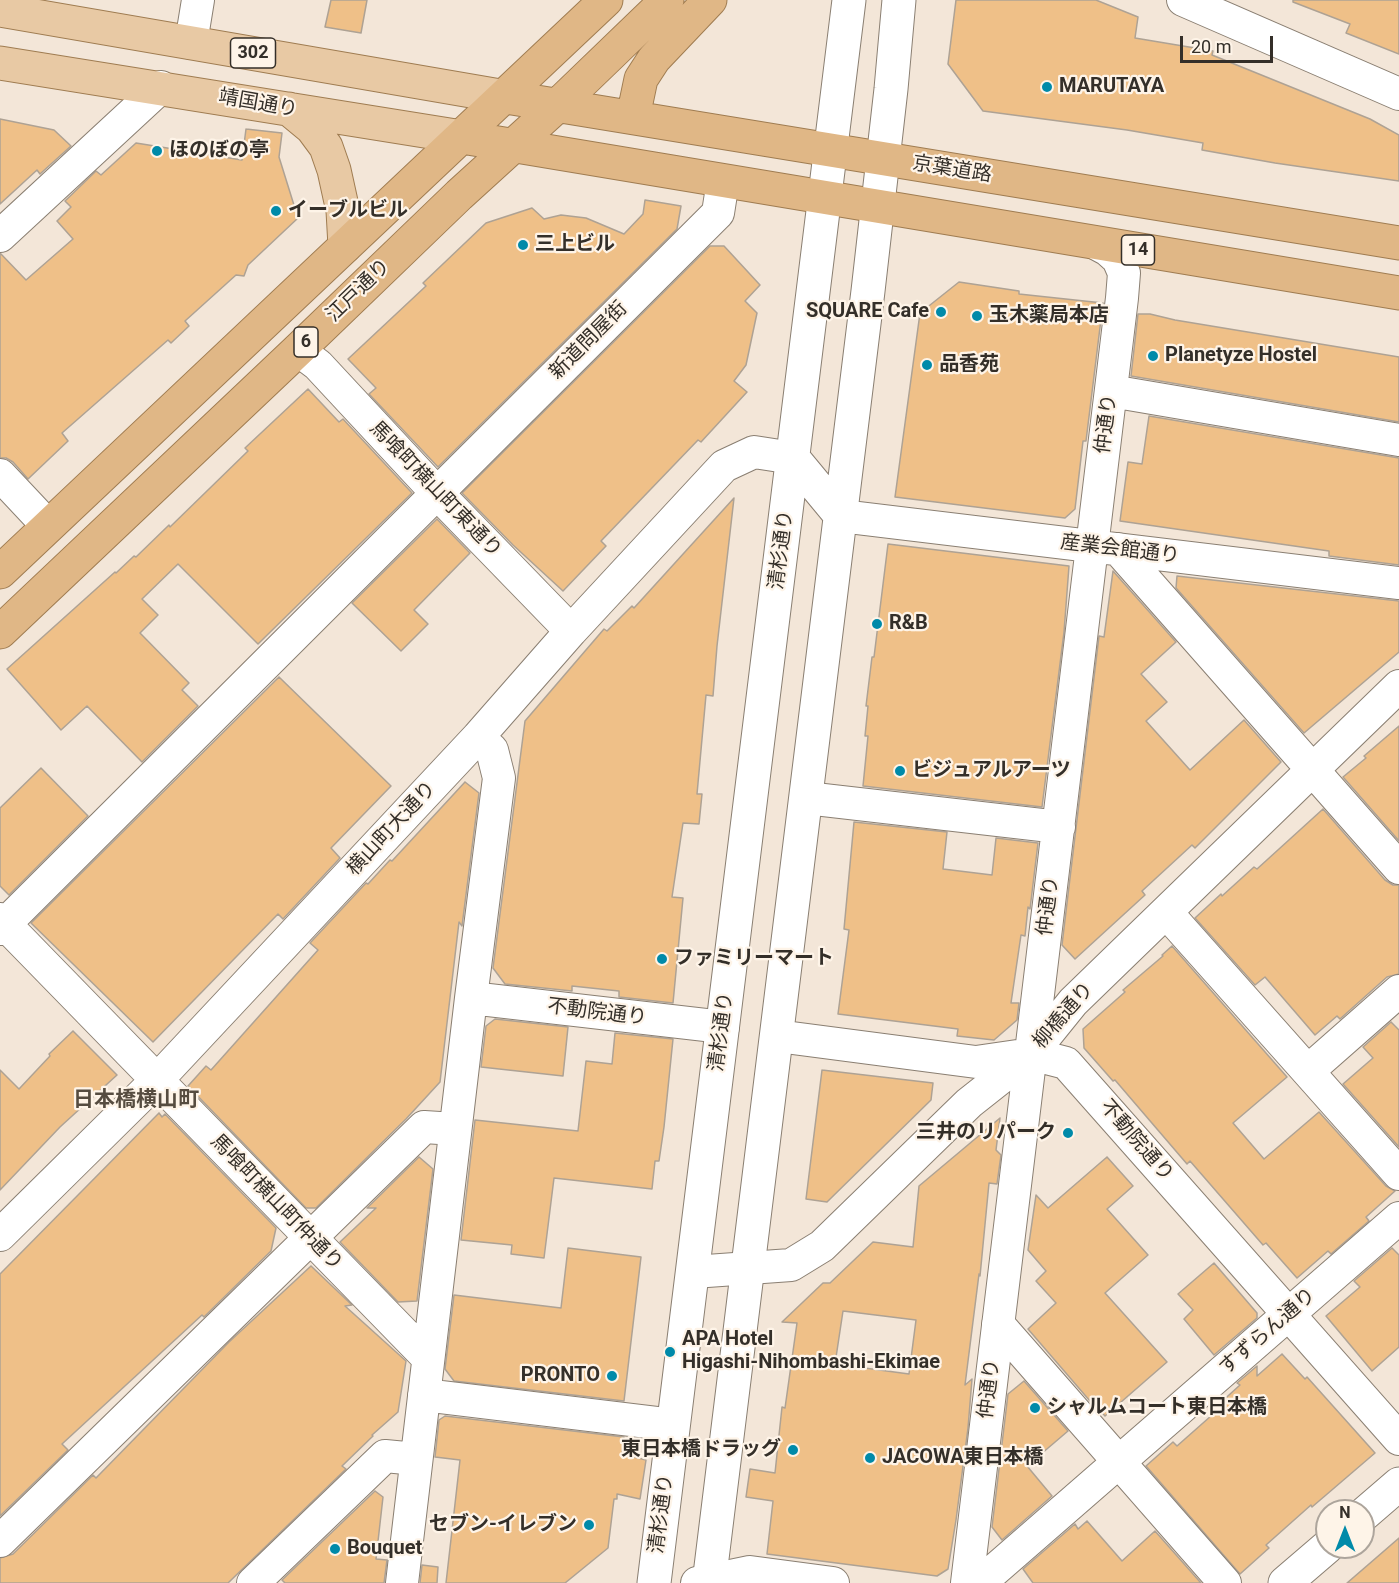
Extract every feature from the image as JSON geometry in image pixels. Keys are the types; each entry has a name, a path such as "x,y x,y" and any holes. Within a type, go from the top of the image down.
{"highway":[{"name":"江戸通り","path":"0,572 506,97 606,0"},
{"name":"江戸通り","path":"0,632 667,0"},
{"path":"633,117 641,79 654,59 710,0"},
{"name":"京葉道路","path":"506,97 1399,243"},
{"name":"靖国通り","path":"462,137 515,146"},
{"name":"14","path":"515,146 1399,292"}],"main road":[{"name":"302","path":"0,10 506,97"},
{"name":"靖国通り","path":"0,63 462,137"},
{"path":"289,109 312,128 326,147 334,170 343,211 345,246"}],"street":[{"path":"191,43 198,0"},
{"name":"清杉通り","path":"654,1583 849,0"},
{"path":"833,1583 750,1572 706,1582 748,1268 841,516 878,206 899,0"},
{"path":"1184,0 1399,94"},
{"path":"0,236 161,87"},
{"name":"新道問屋街","path":"2,924 718,213 723,181"},
{"name":"仲通り","path":"969,1583 998,1324 1059,827 1105,548 1111,391 1124,273 1118,259 1095,243"},
{"name":"馬喰町横山町東通り","path":"298,350 318,365 437,493 572,631"},
{"path":"1111,391 1399,440"},
{"name":"横山町大通り","path":"0,1234 157,1080 478,737 724,466 754,452 793,460"},
{"path":"793,460 841,516"},
{"path":"0,475 48,526"},
{"name":"産業会館通り","path":"841,516 1399,583"},
{"path":"1105,548 1313,769 1399,867"},
{"name":"柳橋通り","path":"693,1272 791,1265 822,1246 969,1103 1031,1054 1072,1002 1399,686"},
{"path":"402,1583 499,778 492,750 478,737"},
{"path":"806,798 1059,827"},
{"path":"1166,912 1399,1174"},
{"name":"馬喰町横山町仲通り","path":"2,924 428,1358"},
{"path":"1308,1071 1399,991"},
{"name":"不動院通り","path":"471,998 723,1027"},
{"name":"不動院通り","path":"777,1036 976,1062 1031,1054 1066,1063 1399,1439"},
{"path":"0,1541 424,1127 455,1129"},
{"name":"すずらん通り","path":"969,1583 990,1574 1399,1218"},
{"path":"998,1324 1225,1583"},
{"path":"424,1395 673,1425"},
{"path":"253,1583 385,1456 416,1459"},
{"path":"1375,1505 1399,1484"},
{"path":"1285,1583 1315,1557"}],"building":[{"path":"331,0 367,0 361,33 325,27"},
{"path":"956,0 1096,0 1138,17 1135,38 1213,51 1212,55 1370,119 1399,135 1399,181 1202,150 1203,143 1127,130 983,111 948,64"},
{"path":"1293,0 1399,0 1399,54 1346,33 1350,24 1293,2"},
{"path":"0,119 54,130 71,146 40,174 37,170 0,204"},
{"path":"246,129 282,133 279,157 298,218 248,265 244,276 236,275 185,321 189,326 171,343 168,340 62,433 68,441 28,479 13,462 0,458 0,253 26,280 73,239 57,221 71,207 65,201 96,171 101,175 136,143 242,160"},
{"path":"645,200 681,206 677,229 438,467 369,394 376,388 348,359 426,286 423,283 486,223 532,208 544,219 561,215 586,218 624,234 643,214"},
{"path":"710,246 724,246 760,285 745,301 757,313 746,365 734,381 747,392 701,442 698,440 601,541 606,546 563,591 513,545 462,493"},
{"path":"959,282 1019,291 1019,294 1103,303 1075,509 1065,518 895,497 920,313"},
{"path":"1138,314 1150,314 1399,357 1399,422 1131,376"},
{"path":"308,389 339,422 343,419 412,493 258,644 178,564 142,599 158,615 140,633 189,683 182,690 198,706 142,762 87,706 61,730 7,669 115,572 134,556 136,557 169,525 170,527 248,451 245,448"},
{"path":"1149,416 1399,458 1399,565 1329,556 1329,551 1120,521 1128,462 1142,464"},
{"path":"734,498 713,696 706,695 697,794 702,794 699,824 683,823 672,897 683,898 673,1003 619,997 619,991 572,986 572,991 505,984 493,968 525,721 604,629 607,631 632,606 634,608"},
{"path":"437,519 470,553 414,610 428,624 401,651 352,603"},
{"path":"888,544 1069,566 1064,632 1042,807 863,786 868,736 865,736 868,706 866,706"},
{"path":"1113,571 1176,642 1141,674 1167,702 1146,721 1190,770 1244,720 1281,762 1195,848 1192,845 1142,891 1145,895 1075,959 1062,945 1099,636 1104,637"},
{"path":"1177,576 1399,601 1399,652 1304,733 1176,588"},
{"path":"279,677 391,786 331,848 340,858 283,919 278,914 153,1042 31,923"},
{"path":"1399,726 1399,841 1343,777"},
{"path":"41,768 88,816 9,895 0,886 0,808"},
{"path":"465,782 479,793 462,926 459,922 440,1082 316,1208 306,1208 188,1086 206,1066 211,1070 318,950 310,943 366,883 368,884 390,860 392,861"},
{"path":"1323,809 1385,880 1393,885 1399,885 1399,974 1387,977 1340,1019 1337,1016 1315,1035 1265,977 1255,985 1195,918 1254,867 1257,869"},
{"path":"854,822 947,832 943,869 992,875 996,838 1038,843 1030,909 1028,907 1025,936 1021,935 1011,1003 1019,1003 1017,1020 994,1040 957,1036 958,1029 838,1014 849,930 844,929"},
{"path":"1172,946 1287,1077 1233,1123 1264,1159 1319,1112 1386,1186 1395,1191 1366,1217 1369,1221 1331,1254 1328,1251 1297,1278 1266,1243 1263,1245 1190,1161 1187,1164 1115,1080 1113,1081 1084,1048 1083,1029"},
{"path":"495,1019 568,1027 563,1076 481,1067 486,1026"},
{"path":"1391,1022 1399,1030 1399,1147 1343,1084 1373,1058 1363,1047"},
{"path":"73,1031 117,1075 60,1127 0,1190 0,1070 19,1089 50,1056 49,1054"},
{"path":"615,1033 673,1039 664,1127 659,1161 655,1161 652,1189 554,1178 544,1258 511,1254 512,1245 461,1240 475,1120 578,1131 586,1061 612,1064"},
{"path":"822,1070 933,1083 931,1100 827,1202 806,1199"},
{"path":"159,1113 162,1117 165,1114 276,1228 271,1251 204,1317 202,1315 62,1444 68,1450 0,1516 0,1274"},
{"path":"1000,1118 996,1150 1001,1155 997,1184 989,1183 980,1276 979,1274 965,1385 972,1379 968,1428 948,1569 937,1576 767,1554 773,1501 746,1497 750,1469 775,1473 782,1407 785,1408 797,1323 782,1322 823,1283 830,1283 873,1242 913,1247 919,1186","holes":["843,1311 916,1320 909,1374 835,1364"]},
{"path":"419,1157 433,1169 417,1301 398,1302 340,1242 376,1208 367,1208"},
{"path":"1107,1157 1133,1186 1107,1209 1148,1255 1105,1293 1167,1362 1105,1416 1028,1329 1056,1303 1036,1281 1046,1271 1028,1250 1036,1195 1048,1208"},
{"path":"568,1248 641,1257 624,1401 454,1381 445,1369 454,1295 561,1308"},
{"path":"1392,1248 1399,1255 1399,1347 1372,1371 1326,1316 1360,1287 1354,1281"},
{"path":"1214,1263 1257,1313 1257,1318 1214,1355 1184,1319 1193,1310 1178,1294"},
{"path":"311,1266 352,1305 345,1306 406,1361 398,1412 342,1466 346,1469 228,1583 0,1583 0,1558 13,1554 93,1475 96,1478 229,1342"},
{"path":"1282,1354 1305,1379 1307,1377 1375,1453 1321,1499 1315,1499 1315,1504 1312,1507 1311,1505 1266,1545 1269,1548 1240,1574 1146,1466 1173,1442 1177,1446 1220,1408 1218,1405 1240,1385 1237,1383 1257,1366 1257,1376"},
{"path":"1024,1381 1068,1431 1027,1466 1052,1496 1002,1540 992,1527 1008,1394"},
{"path":"445,1416 624,1437 622,1454 646,1460 640,1499 617,1494 617,1499 614,1499 608,1548 565,1583 446,1583 460,1460 435,1457 439,1420"},
{"path":"375,1491 383,1497 376,1559 387,1560 384,1583 285,1583 282,1580"},
{"path":"1087,1521 1122,1561 1155,1531 1201,1583 1033,1583 1023,1569 1075,1524 1078,1529"},
{"path":"1399,1538 1399,1583 1347,1583 1375,1559"},
{"path":"422,1565 438,1567 437,1583 420,1583"}],"place":[{"name":"MARUTAYA","path":"1047,87"},
{"name":"ほのぼの亭","path":"157,151"},
{"name":"イーブルビル","path":"276,211"},
{"name":"三上ビル","path":"523,245"},
{"name":"SQUARE Cafe","path":"941,312"},
{"name":"玉木薬局本店","path":"977,316"},
{"name":"Planetyze Hostel","path":"1153,356"},
{"name":"品香苑","path":"927,365"},
{"name":"R&B","path":"877,624"},
{"name":"ビジュアルアーツ","path":"900,771"},
{"name":"ファミリーマート","path":"662,959"},
{"name":"三井のリパーク","path":"1068,1133"},
{"name":"APA Hotel Higashi-Nihombashi-Ekimae","path":"670,1352"},
{"name":"PRONTO","path":"612,1376"},
{"name":"シャルムコート東日本橋","path":"1035,1408"},
{"name":"東日本橋ドラッグ","path":"793,1450"},
{"name":"JACOWA東日本橋","path":"870,1458"},
{"name":"セブン-イレブン","path":"589,1525"},
{"name":"Bouquet","path":"335,1549"}],"district":[{"name":"日本橋横山町","path":"136,1101"}]}
